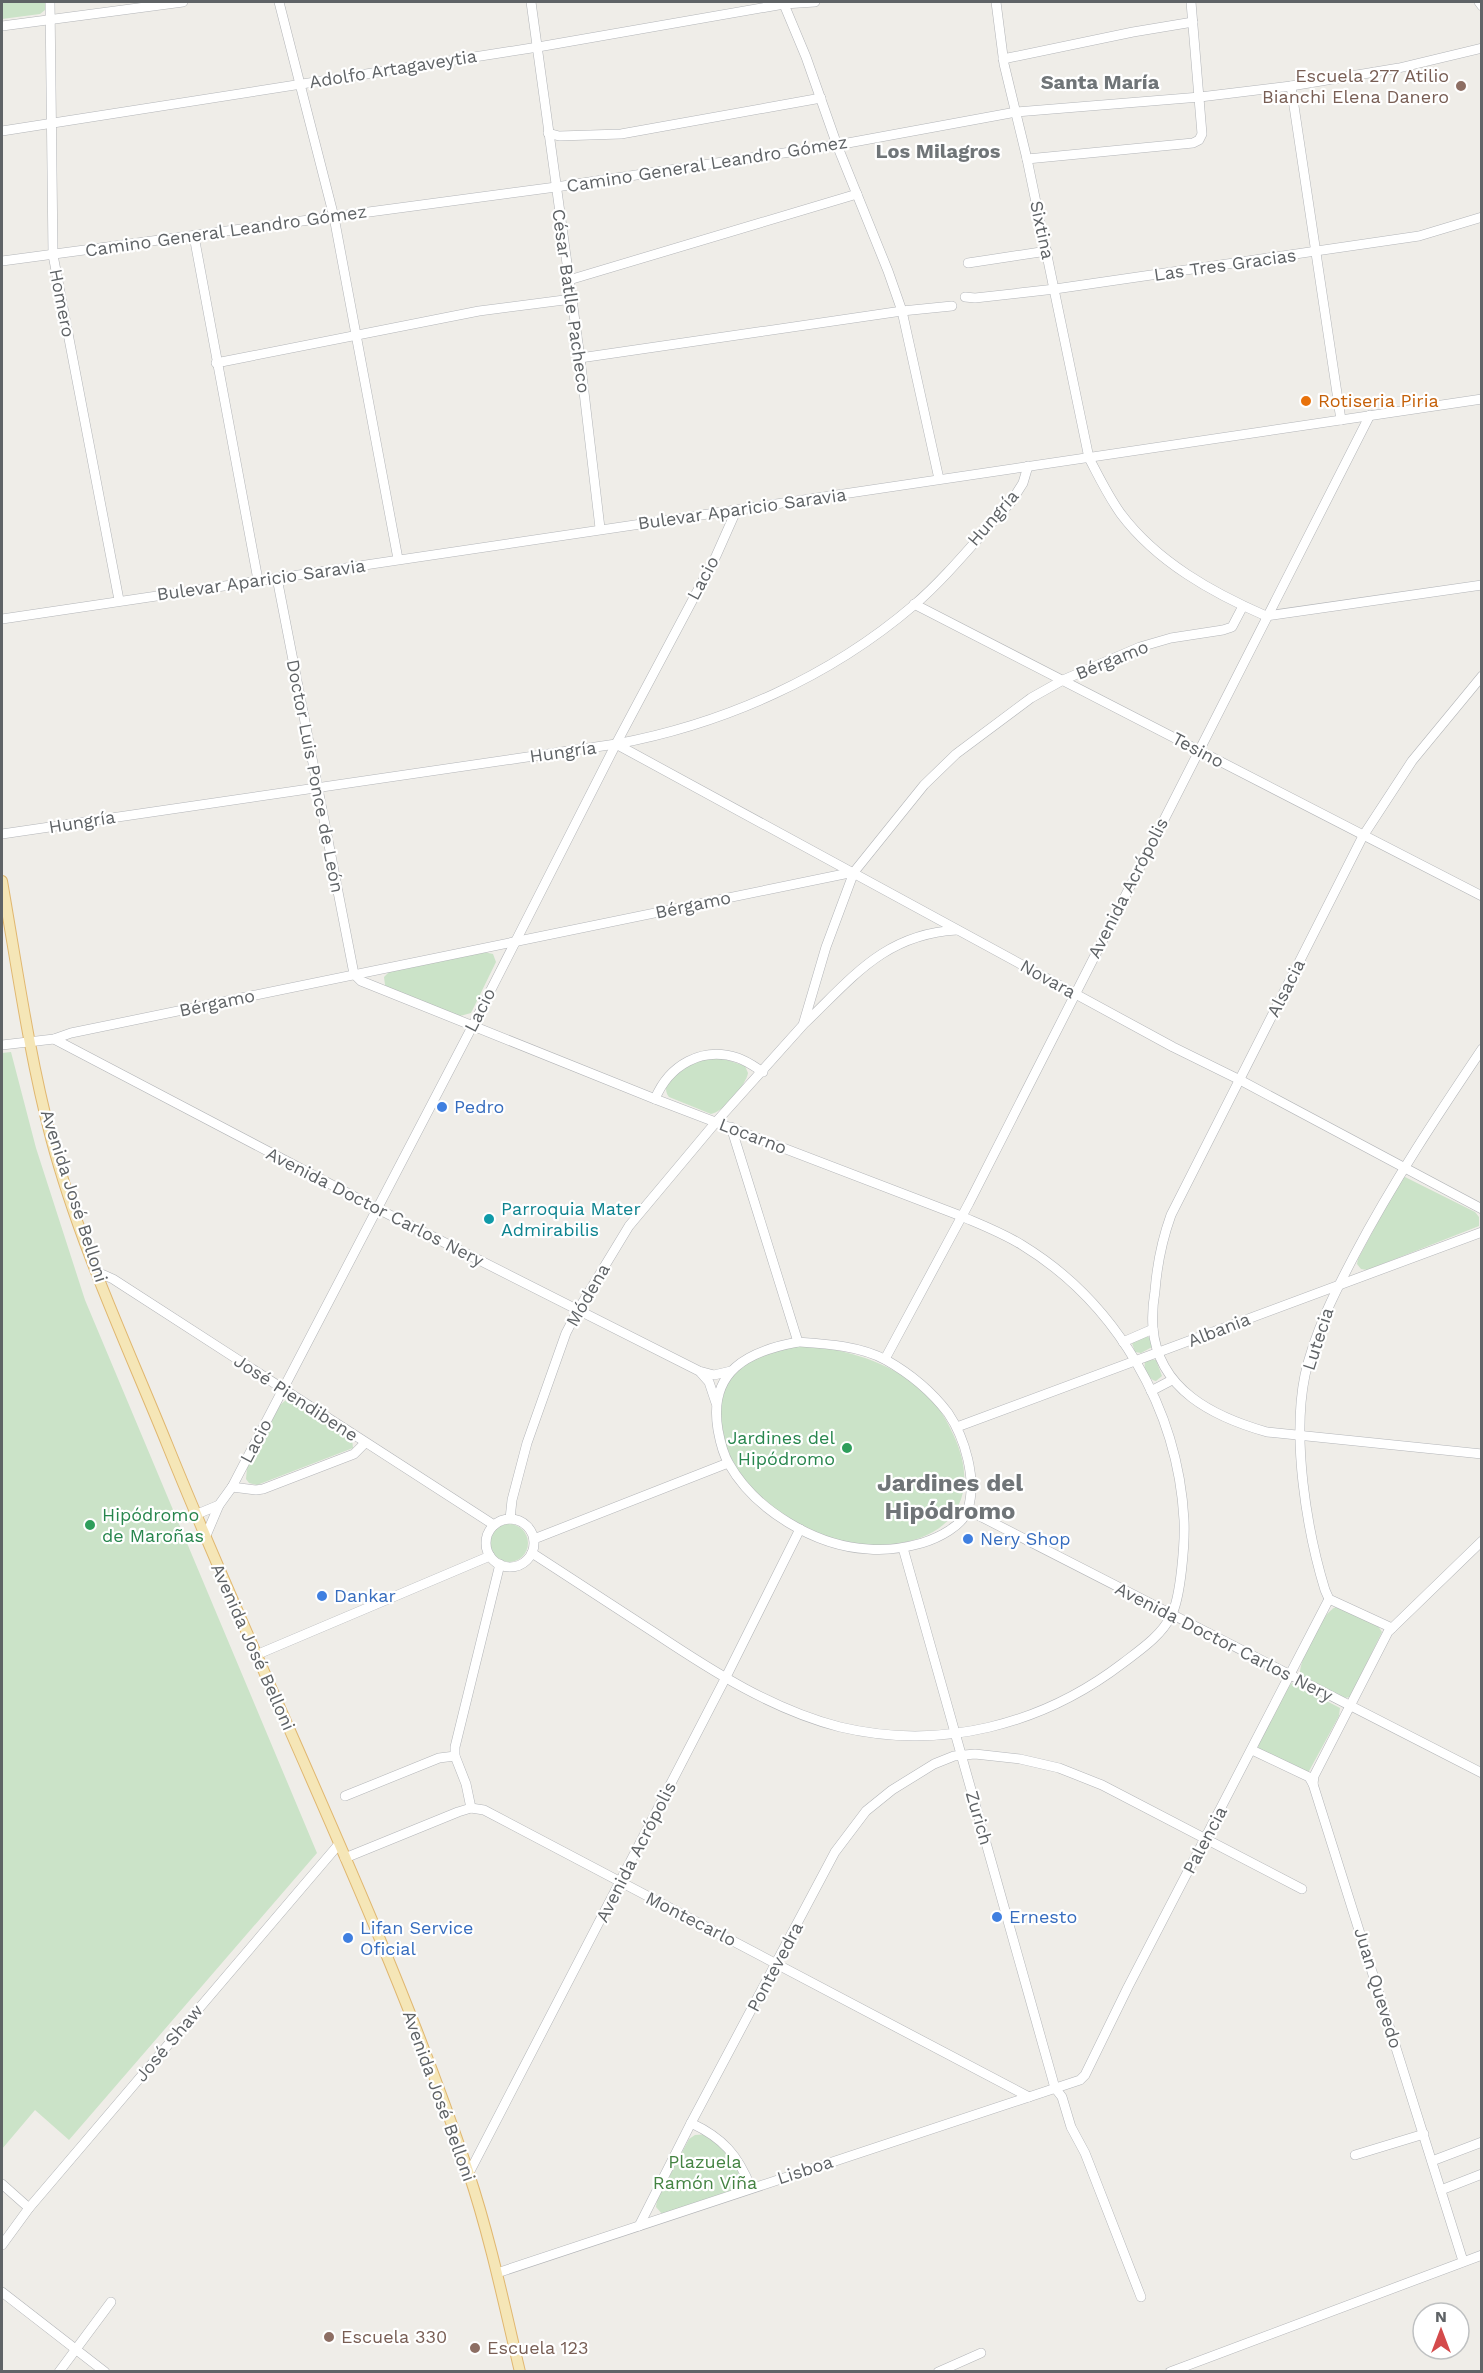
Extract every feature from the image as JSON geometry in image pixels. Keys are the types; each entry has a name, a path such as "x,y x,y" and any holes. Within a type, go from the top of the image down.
{"main road":[{"name":"Avenida José Belloni","path":"2,881 30,1042 52,1139 97,1272 195,1515 376,1928 469,2173 497,2274 520,2372"}],"street":[{"name":"Homero","path":"50,2 53,255 119,600"},
{"path":"2,26 183,2"},
{"path":"279,2 334,217 398,559"},
{"name":"César Batlle Pacheco","path":"531,2 580,358 600,528"},
{"name":"Adolfo Artagaveytia","path":"2,131 538,47 784,3 815,2"},
{"name":"Sixtina","path":"996,2 1003,59 1028,159 1089,458 1110,498 1161,555 1182,572 1243,606 1266,616"},
{"path":"1028,159 1193,143 1199,140 1202,134 1200,97 1191,2"},
{"path":"1479,2 1482,6"},
{"path":"784,3 902,311 939,478"},
{"path":"1003,59 1192,22"},
{"name":"Camino General Leandro Gómez","path":"2,261 556,187 837,145 1016,112 1200,97 1292,86 1399,68 1482,48"},
{"path":"1292,86 1341,420"},
{"path":"548,133 559,136 621,134 821,98"},
{"path":"569,280 857,194"},
{"name":"Las Tres Gracias","path":"965,297 975,298 1055,289 1316,253 1419,236 1482,217"},
{"path":"194,236 258,580"},
{"path":"968,263 1047,251"},
{"path":"216,363 479,310 572,299"},
{"path":"580,358 902,311 952,306"},
{"name":"Bulevar Aparicio Saravia","path":"2,619 600,528 736,511 939,478 1089,458 1482,399"},
{"name":"Avenida Acrópolis","path":"885,1359 961,1216 1370,415"},
{"name":"Hungría","path":"2,834 616,744 696,724 772,695 803,680 856,647 914,604 1011,502 1023,483 1028,466"},
{"name":"Lacio","path":"206,1538 219,1505 232,1487 284,1389 616,744 716,556 736,511"},
{"name":"Doctor Luis Ponce de León","path":"277,578 354,974"},
{"path":"1266,616 1482,585"},
{"name":"Tesino","path":"914,604 1482,896"},
{"name":"Bérgamo","path":"2,1045 54,1040 71,1033 854,872 924,785 956,754 1031,698 1063,680 1140,647 1171,638 1232,627 1243,606"},
{"name":"Alsacia","path":"1172,1380 1159,1353 1153,1329 1157,1269 1167,1228 1363,836 1412,761 1482,676"},
{"name":"Novara","path":"616,744 1173,1047 1240,1080 1482,1209"},
{"name":"Módena","path":"803,1025 826,947 854,872"},
{"name":"Módena","path":"510,1519 512,1500 527,1443 567,1333 629,1226 716,1122 803,1025 861,968 885,950 910,938 959,929"},
{"name":"Locarno","path":"354,974 361,981 472,1027 961,1216 1021,1244 1052,1265 1099,1309 1135,1362"},
{"name":"Avenida Doctor Carlos Nery","path":"54,1040 376,1208 699,1371 714,1375 731,1371"},
{"name":"Lutecia","path":"1329,1599 1321,1577 1307,1504 1299,1435 1306,1374 1327,1308 1338,1286 1403,1167 1482,1049"},
{"path":"655,1099 660,1085 672,1072 687,1060 698,1056 710,1054 729,1056 740,1059 763,1072"},
{"path":"731,1127 798,1342"},
{"name":"Albania","path":"957,1427 1482,1232"},
{"name":"José Piendibene","path":"97,1272 113,1279 494,1525"},
{"path":"1123,1342 1153,1329"},
{"path":"699,1371 709,1382 717,1406 719,1436 728,1463 749,1491 763,1504 800,1529 855,1548 880,1550 903,1548 945,1533 960,1521 968,1510 970,1485 968,1462 957,1427 930,1393 885,1359 841,1346 798,1342 754,1353 731,1371 722,1384 717,1406"},
{"path":"532,1553 703,1665 792,1710 843,1727 907,1736 955,1735 1012,1722 1071,1698 1104,1678 1150,1642 1172,1615 1181,1575 1184,1536 1182,1498 1176,1459 1157,1402 1135,1362"},
{"path":"1151,1391 1172,1380 1215,1414 1267,1432 1481,1453"},
{"path":"232,1487 263,1489 354,1454 365,1443"},
{"path":"534,1539 728,1463"},
{"path":"195,1515 219,1505"},
{"name":"Avenida Doctor Carlos Nery","path":"968,1510 1482,1773"},
{"path":"510,1519 526,1525 534,1539 532,1553 518,1565 500,1564 490,1556 486,1540 494,1525 510,1519"},
{"name":"Avenida Acrópolis","path":"469,2173 726,1677 800,1529"},
{"path":"1313,1784 1314,1776 1383,1640 1392,1628 1482,1541"},
{"name":"Zurich","path":"903,1548 1055,2088 1062,2097 1071,2127 1085,2153 1141,2297"},
{"path":"256,1655 490,1556"},
{"path":"345,1858 471,1808 464,1777 454,1756 455,1747 500,1564"},
{"path":"1329,1599 1392,1628"},
{"name":"Palencia","path":"1080,2080 1085,2075 1128,1987 1329,1599"},
{"path":"1251,1750 1310,1777 1313,1784"},
{"path":"961,1754 1020,1760 1059,1768 1102,1785 1302,1889"},
{"name":"Pontevedra","path":"639,2226 691,2122 835,1852 866,1811 920,1772 961,1754"},
{"path":"345,1796 439,1758 454,1756"},
{"name":"Juan Quevedo","path":"1313,1784 1463,2261"},
{"name":"Montecarlo","path":"471,1808 484,1810 1029,2097"},
{"name":"José Shaw","path":"2,2245 29,2208 339,1844"},
{"name":"Lisboa","path":"497,2274 1080,2080"},
{"path":"691,2122 720,2140 732,2152 751,2188"},
{"path":"1355,2155 1424,2134"},
{"path":"1432,2161 1482,2142"},
{"path":"1441,2190 1482,2174"},
{"path":"2,2184 29,2208"},
{"path":"1170,2372 1482,2255"},
{"path":"2,2292 105,2372"},
{"path":"59,2372 111,2302"},
{"path":"938,2372 981,2353"}],"green space":[{"path":"2,2 46,2 45,10 40,14 2,19"},
{"path":"484,952 493,954 496,962 471,1013 460,1016 391,991 385,985 384,977 390,971"},
{"name":"Hipódromo de Maroñas","path":"11,1052 36,1148 85,1300 317,1853 69,2140 35,2110 2,2149 2,1053"},
{"path":"718,1057 745,1066 748,1073 739,1091 722,1108 711,1114 669,1097 666,1085 674,1074 698,1060"},
{"path":"1405,1177 1475,1212 1479,1217 1479,1226 1367,1270 1361,1269 1357,1264 1358,1259 1401,1179"},
{"path":"1147,1336 1150,1338 1152,1347 1141,1353 1135,1352 1132,1343"},
{"name":"Jardines del Hipódromo","path":"812,1345 859,1356 887,1367 914,1384 939,1409 954,1436 962,1458 964,1478 962,1496 955,1512 943,1525 928,1535 886,1545 851,1543 834,1539 800,1526 785,1517 758,1495 742,1476 728,1453 720,1427 720,1402 731,1376 745,1363 772,1349"},
{"path":"1149,1359 1156,1360 1162,1376 1156,1381 1151,1379 1146,1371 1145,1362"},
{"path":"286,1400 294,1401 352,1439 353,1448 257,1485 249,1483 246,1479 247,1468 280,1405"},
{"path":"509,1524 523,1529 528,1543 523,1557 509,1562 495,1557 490,1543 495,1529"},
{"path":"1336,1607 1378,1626 1382,1632 1350,1697 1345,1698 1302,1676 1300,1672 1313,1636 1325,1617"},
{"path":"1292,1683 1340,1708 1339,1716 1308,1773 1258,1749 1259,1743"},
{"name":"Plazuela Ramón Viña","path":"695,2135 711,2138 731,2158 739,2175 739,2189 663,2215 656,2207 657,2200 689,2139"}],"place":[{"name":"Escuela 277 Atilio Bianchi Elena Danero","path":"1461,86"},
{"name":"Rotiseria Piria","path":"1306,401"},
{"name":"Pedro","path":"442,1107"},
{"name":"Parroquia Mater Admirabilis","path":"489,1219"},
{"name":"Jardines del Hipódromo","path":"847,1448"},
{"name":"Hipódromo de Maroñas","path":"90,1525"},
{"name":"Nery Shop","path":"968,1539"},
{"name":"Dankar","path":"322,1596"},
{"name":"Ernesto","path":"997,1917"},
{"name":"Lifan Service Oficial","path":"348,1938"},
{"name":"Escuela 330","path":"329,2337"},
{"name":"Escuela 123","path":"475,2348"}],"district":[{"name":"Santa María","path":"1100,82"},
{"name":"Los Milagros","path":"938,151"},
{"name":"Jardines del Hipódromo","path":"950,1497"}]}
